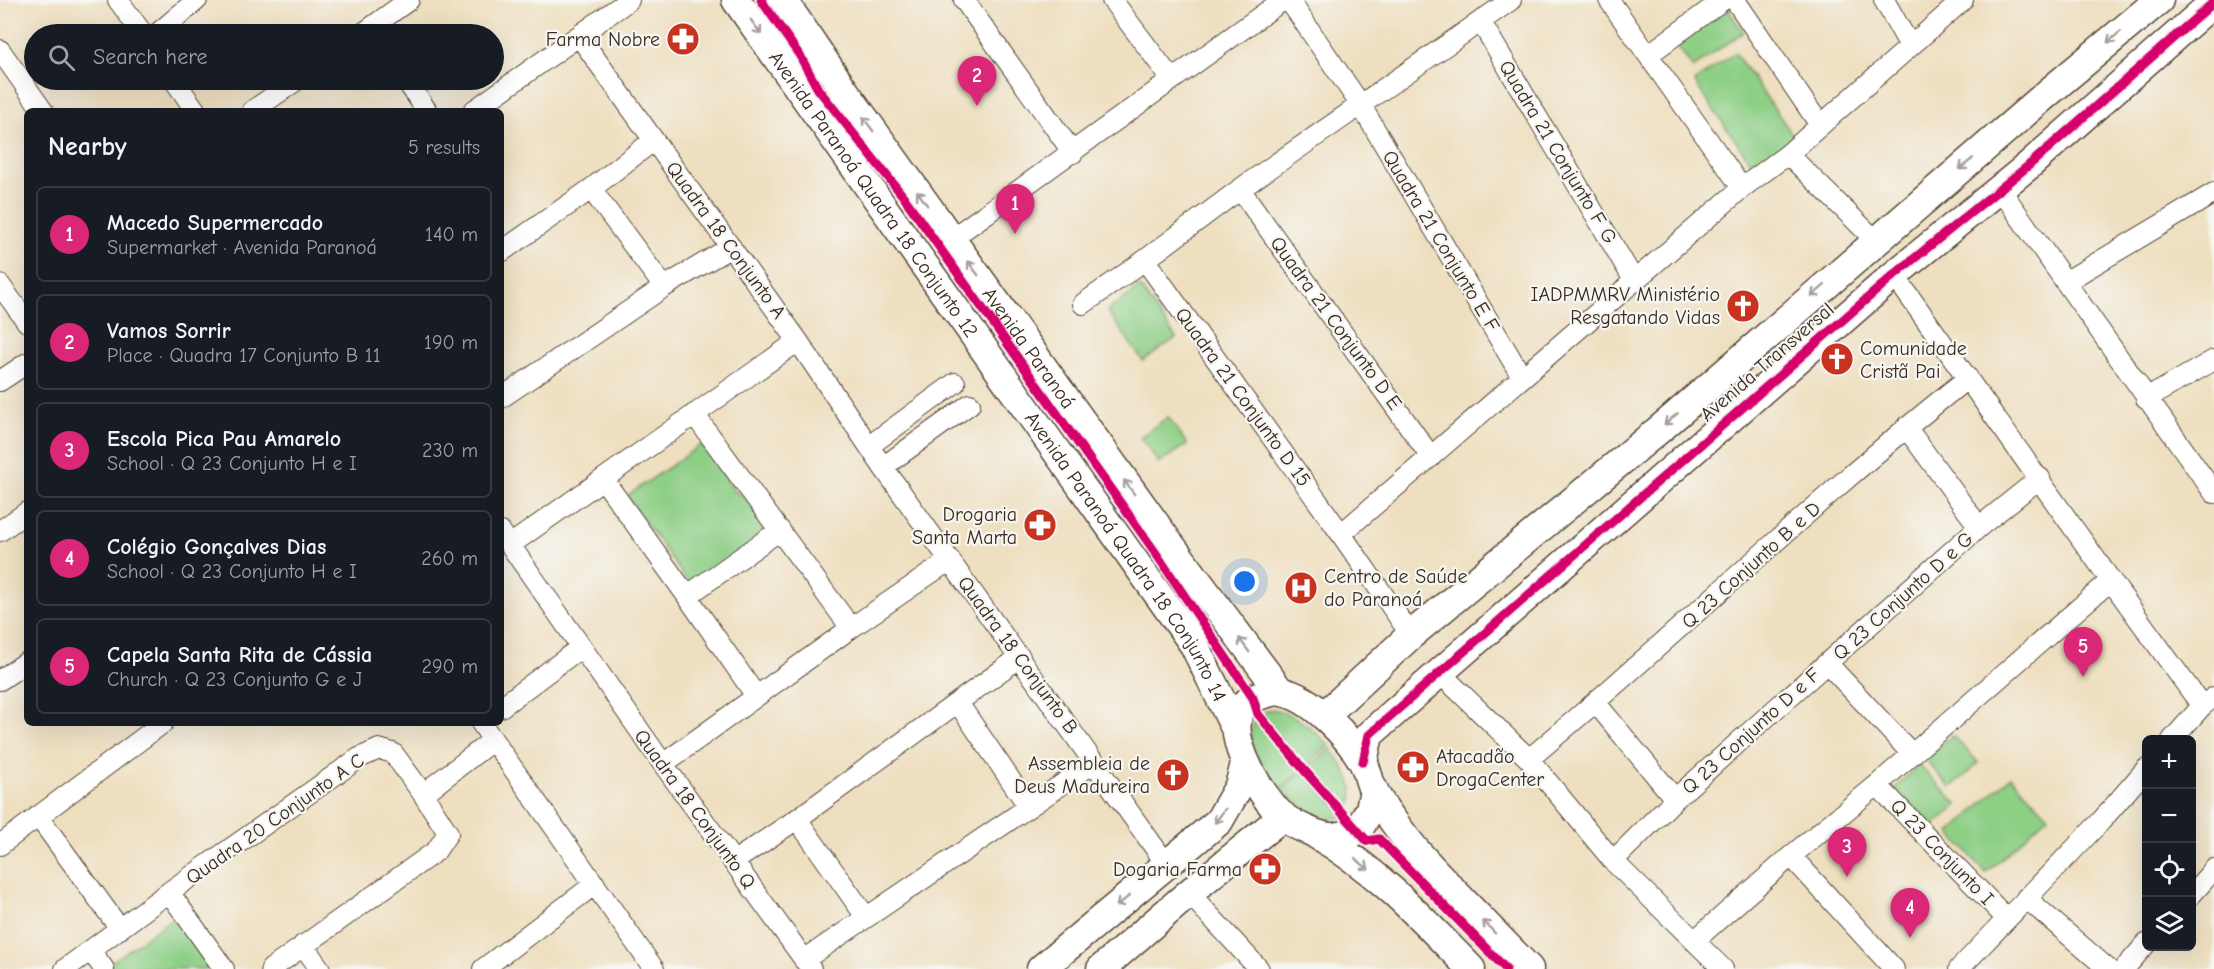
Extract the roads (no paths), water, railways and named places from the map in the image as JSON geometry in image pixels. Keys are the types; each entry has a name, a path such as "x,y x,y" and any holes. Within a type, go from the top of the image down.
{"street":[{"path":"118,0 136,24"},
{"path":"169,24 197,0"},
{"path":"380,24 409,0"},
{"path":"504,89 629,0"},
{"name":"Avenida Paranoá Quadra 18 Conjunto 12","path":"736,0 1012,388"},
{"name":"Avenida Paranoá","path":"783,0 844,90 951,239 1259,666 1280,691"},
{"path":"964,0 1073,153"},
{"path":"1112,0 1172,80"},
{"path":"951,239 1283,0"},
{"name":"Quadra 21 Conjunto E F","path":"1289,0 1360,104 1522,377"},
{"path":"1083,304 1240,189 1511,0"},
{"path":"1609,0 1742,188"},
{"path":"1648,55 1723,0"},
{"path":"1735,0 1820,125"},
{"path":"1884,0 1910,46"},
{"path":"1341,534 1742,188 1788,154 1963,0"},
{"name":"Avenida Transversal","path":"1323,716 1411,635 1667,423 2049,92 2160,0"},
{"name":"Avenida Transversal","path":"1363,762 1369,735 1439,672 1894,275 2028,166 2214,2"},
{"name":"Quadra 21 Conjunto F G","path":"1480,22 1635,282"},
{"name":"Quadra 18 Conjunto A","path":"579,36 798,341 869,446"},
{"path":"776,55 784,61 799,62 809,52 810,38"},
{"path":"0,50 7,76 40,108"},
{"path":"815,114 815,91 834,86 844,90"},
{"path":"181,90 194,108"},
{"path":"256,108 282,90"},
{"path":"413,90 425,108"},
{"path":"477,108 503,90"},
{"path":"2049,92 2050,112 2059,124 2067,126 2080,120"},
{"path":"2001,134 2020,125 2028,128 2039,143 2028,166"},
{"path":"504,250 591,189 654,140"},
{"path":"1788,154 1876,241"},
{"path":"591,189 664,287"},
{"name":"Quadra 21 Conjunto D E","path":"1240,189 1431,457"},
{"path":"2000,189 2214,493"},
{"path":"2065,282 2214,193"},
{"path":"504,396 664,287 731,247"},
{"name":"Quadra 21 Conjunto D 15","path":"1145,260 1411,635"},
{"path":"1894,275 2040,478 2110,581 2208,702 2177,735"},
{"path":"0,285 24,317"},
{"path":"506,539 603,479 798,341"},
{"path":"2146,399 2214,360"},
{"path":"0,381 24,365"},
{"name":"Q 23 Conjunto B e D","path":"1529,759 1596,703 1906,427 1968,378"},
{"path":"869,446 955,383"},
{"name":"Avenida Paranoá Quadra 18 Conjunto 14","path":"1012,388 1194,645 1235,728"},
{"path":"883,467 970,404"},
{"path":"694,414 850,628"},
{"path":"1906,427 1979,527"},
{"name":"Quadra 18 Conjunto B","path":"869,446 1168,864"},
{"path":"1622,460 1622,469 1629,486 1648,489"},
{"name":"Q 23 Conjunto D e G","path":"1828,664 1979,527 2040,478"},
{"path":"603,479 756,696"},
{"path":"1579,494 1598,495 1608,503 1613,514 1610,525"},
{"path":"0,531 24,514"},
{"path":"687,596 780,530"},
{"name":"Quadra 18 Conjunto Q","path":"506,539 580,648 807,965"},
{"path":"663,764 850,628 950,560"},
{"path":"1694,941 2110,581"},
{"path":"504,705 580,648"},
{"path":"733,861 797,819 1020,657"},
{"path":"0,680 24,664"},
{"path":"1828,664 1912,754"},
{"name":"Q 23 Conjunto D e F","path":"1613,861 1675,799 1828,664"},
{"path":"1439,672 1529,759 1613,861 1723,969"},
{"path":"1471,969 1388,885 1346,852 1283,816 1266,796 1245,764 1235,728 1240,709 1246,703 1253,698 1280,691 1296,696 1323,716 1344,736 1363,762 1374,790 1418,853 1529,969"},
{"path":"958,703 1029,807"},
{"path":"1596,703 1675,799"},
{"path":"0,845 159,726"},
{"path":"483,726 654,969"},
{"path":"272,969 436,851 448,833 423,794 492,740"},
{"name":"Quadra 20 Conjunto A C","path":"65,969 169,892 359,758 379,749 393,753 423,794"},
{"path":"807,965 866,917 1095,762"},
{"path":"1049,964 1219,821 1239,786 1245,764"},
{"path":"1959,969 2101,821 2142,774"},
{"name":"Q 23 Conjunto I","path":"1877,785 2007,919"},
{"path":"1313,832 1332,837 1359,831 1370,809 1374,790"},
{"path":"38,816 120,928"},
{"path":"1101,969 1283,816"},
{"path":"797,819 866,917"},
{"path":"1791,856 1894,969"},
{"path":"2196,889 2214,869"},
{"path":"483,969 595,884"},
{"path":"169,892 224,969"},
{"path":"1189,893 1259,969"},
{"path":"2026,898 2108,969"},
{"path":"303,945 320,969"},
{"path":"2124,969 2142,949"},
{"path":"91,951 104,969"}],"place":[{"name":"Farma Nobre","path":"683,39"},
{"name":"Vamos Sorrir","path":"977,106"},
{"name":"Macedo Supermercado","path":"1015,234"},
{"name":"IADPMMRV Ministério Resgatando Vidas","path":"1743,306"},
{"name":"Comunidade Cristã Pai","path":"1837,359"},
{"name":"Drogaria Santa Marta","path":"1040,525"},
{"name":"Centro de Saúde do Paranoá","path":"1301,588"},
{"name":"Capela Santa Rita de Cássia","path":"2083,677"},
{"name":"Atacadão DrogaCenter","path":"1413,767"},
{"name":"Assembleia de Deus Madureira","path":"1173,775"},
{"name":"Dogaria Farma","path":"1265,869"},
{"name":"Escola Pica Pau Amarelo","path":"1847,877"},
{"name":"Colégio Gonçalves Dias","path":"1910,938"}]}
